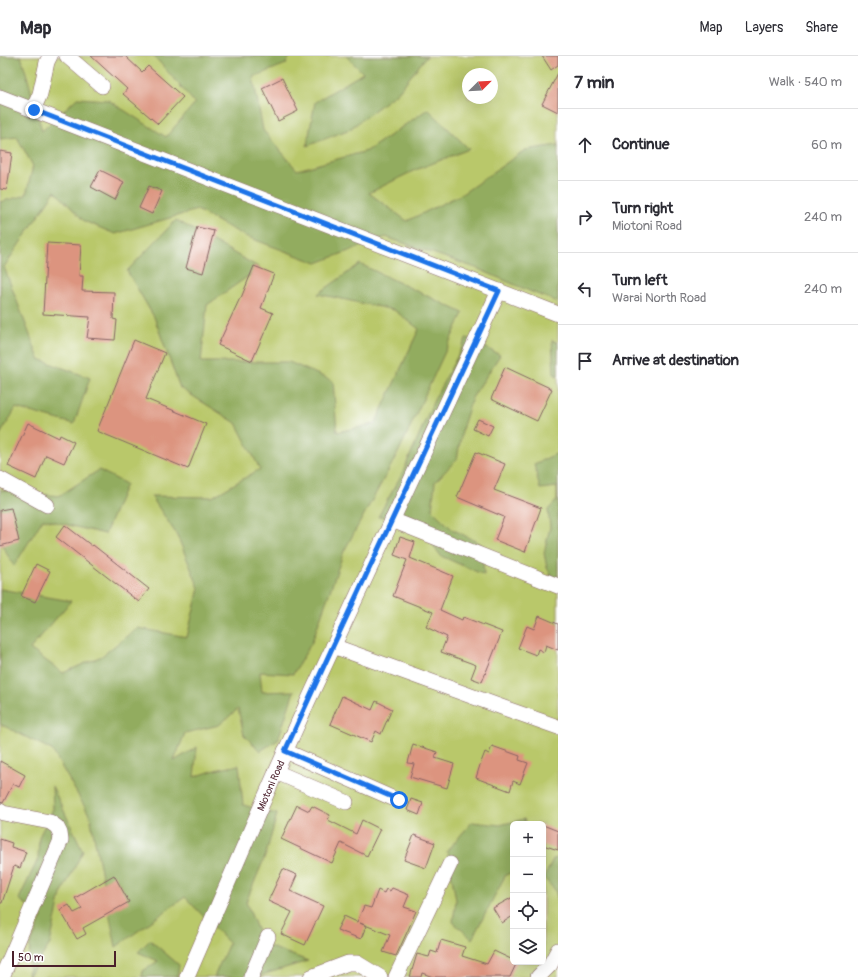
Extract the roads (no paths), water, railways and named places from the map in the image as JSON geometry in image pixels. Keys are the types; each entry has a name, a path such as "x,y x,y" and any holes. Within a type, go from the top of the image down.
{"street":[{"path":"34,110 40,94 47,62 50,56"},
{"path":"67,56 102,86"},
{"path":"0,97 558,314"},
{"name":"Miotoni Road","path":"187,977 285,751 499,291"},
{"path":"0,479 47,506"},
{"path":"392,520 558,586"},
{"path":"333,646 558,727"},
{"path":"285,751 399,800"},
{"path":"276,772 346,802"},
{"path":"0,811 3,813 50,822 57,827 61,840 2,977"},
{"path":"396,977 450,864"},
{"path":"251,977 268,937"},
{"path":"538,977 550,965 558,950"},
{"path":"311,977 348,963 357,963 380,977"}]}
